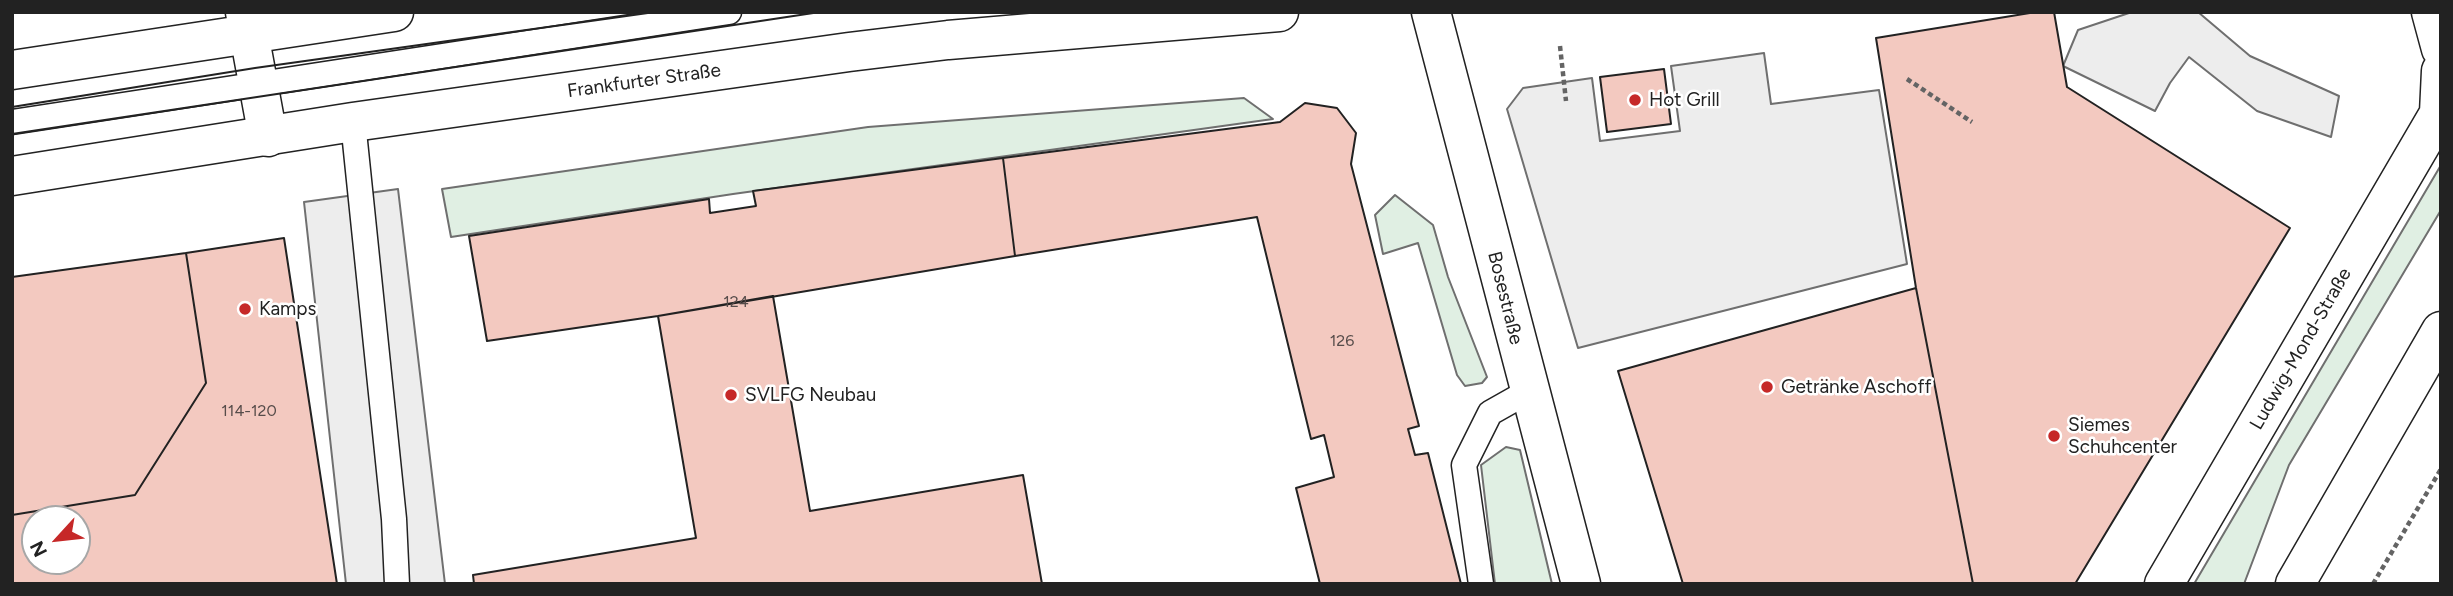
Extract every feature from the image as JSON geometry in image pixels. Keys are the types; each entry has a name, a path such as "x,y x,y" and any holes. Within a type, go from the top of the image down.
{"main road":[{"path":"12,70 247,23 394,12"},
{"name":"Frankfurter Straße","path":"12,176 353,122 948,40 1279,12"},
{"name":"Bosestraße","path":"1431,12 1581,584"},
{"path":"2431,12 2441,49"},
{"path":"247,23 268,137"},
{"name":"Ludwig-Mond-Straße","path":"2164,584 2440,112 2441,71"},
{"path":"2295,584 2441,331"}],"lane":[{"path":"544,40 614,12"},
{"path":"12,122 729,12"},
{"path":"353,122 394,519 397,584"},
{"path":"1481,584 1464,465 1490,413 1529,391"}],"path":[{"path":"1560,46 1566,101"},
{"path":"1907,79 1972,122"},
{"path":"2373,584 2441,469"}],"green space":[{"path":"1244,98 1273,119 733,194 451,237 442,189 868,127"},
{"path":"2441,165 2441,210 2289,465 2244,584 2194,584"},
{"path":"1395,195 1433,225 1448,277 1487,377 1482,383 1465,386 1457,375 1418,243 1383,254 1375,215"},
{"path":"1506,447 1520,450 1552,584 1495,584 1481,465"}],"shaded area":[{"path":"2132,12 2198,12 2250,56 2339,96 2331,137 2257,111 2189,57 2170,83 2155,111 2063,66 2078,30"},
{"path":"1764,53 1771,104 1879,90 1907,264 1578,348 1507,109 1523,88 1592,78 1600,141 1680,131 1671,66"},
{"path":"398,189 445,584 346,584 304,202"}],"building":[{"name":"Siemes Schuhcenter","path":"2036,12 2054,12 2067,87 2290,228 2075,584 1973,584 1916,288 1876,38"},
{"name":"Hot Grill","path":"1664,69 1671,124 1607,132 1600,77"},
{"path":"1305,103 1337,108 1356,133 1351,164 1419,426 1408,429 1415,455 1428,453 1461,584 1320,584 1296,488 1334,477 1324,435 1311,439 1257,217 1015,256 1003,158 1280,122"},
{"path":"1003,158 1015,256 658,316 487,341 469,236 709,199 710,213 756,206 753,191"},
{"path":"284,238 337,584 12,584 12,515 21,514 21,575 91,575 91,505 74,505 135,495 206,383 186,253"},
{"path":"186,253 206,383 135,495 74,505 21,505 21,514 12,515 12,277"},
{"path":"1916,288 1973,584 1683,584 1618,371"},
{"name":"SVLFG Neubau","path":"773,296 810,511 1023,475 1042,584 474,584 473,575 696,538 658,316"}],"tram line":[{"path":"12,107 255,68 655,12"},
{"path":"12,134 820,12"}],"place":[{"name":"Hot Grill","path":"1635,100"},
{"name":"Kamps","path":"245,309"},
{"name":"Getränke Aschoff","path":"1767,387"},
{"name":"SVLFG Neubau","path":"731,395"},
{"name":"Siemes Schuhcenter","path":"2054,436"}]}
